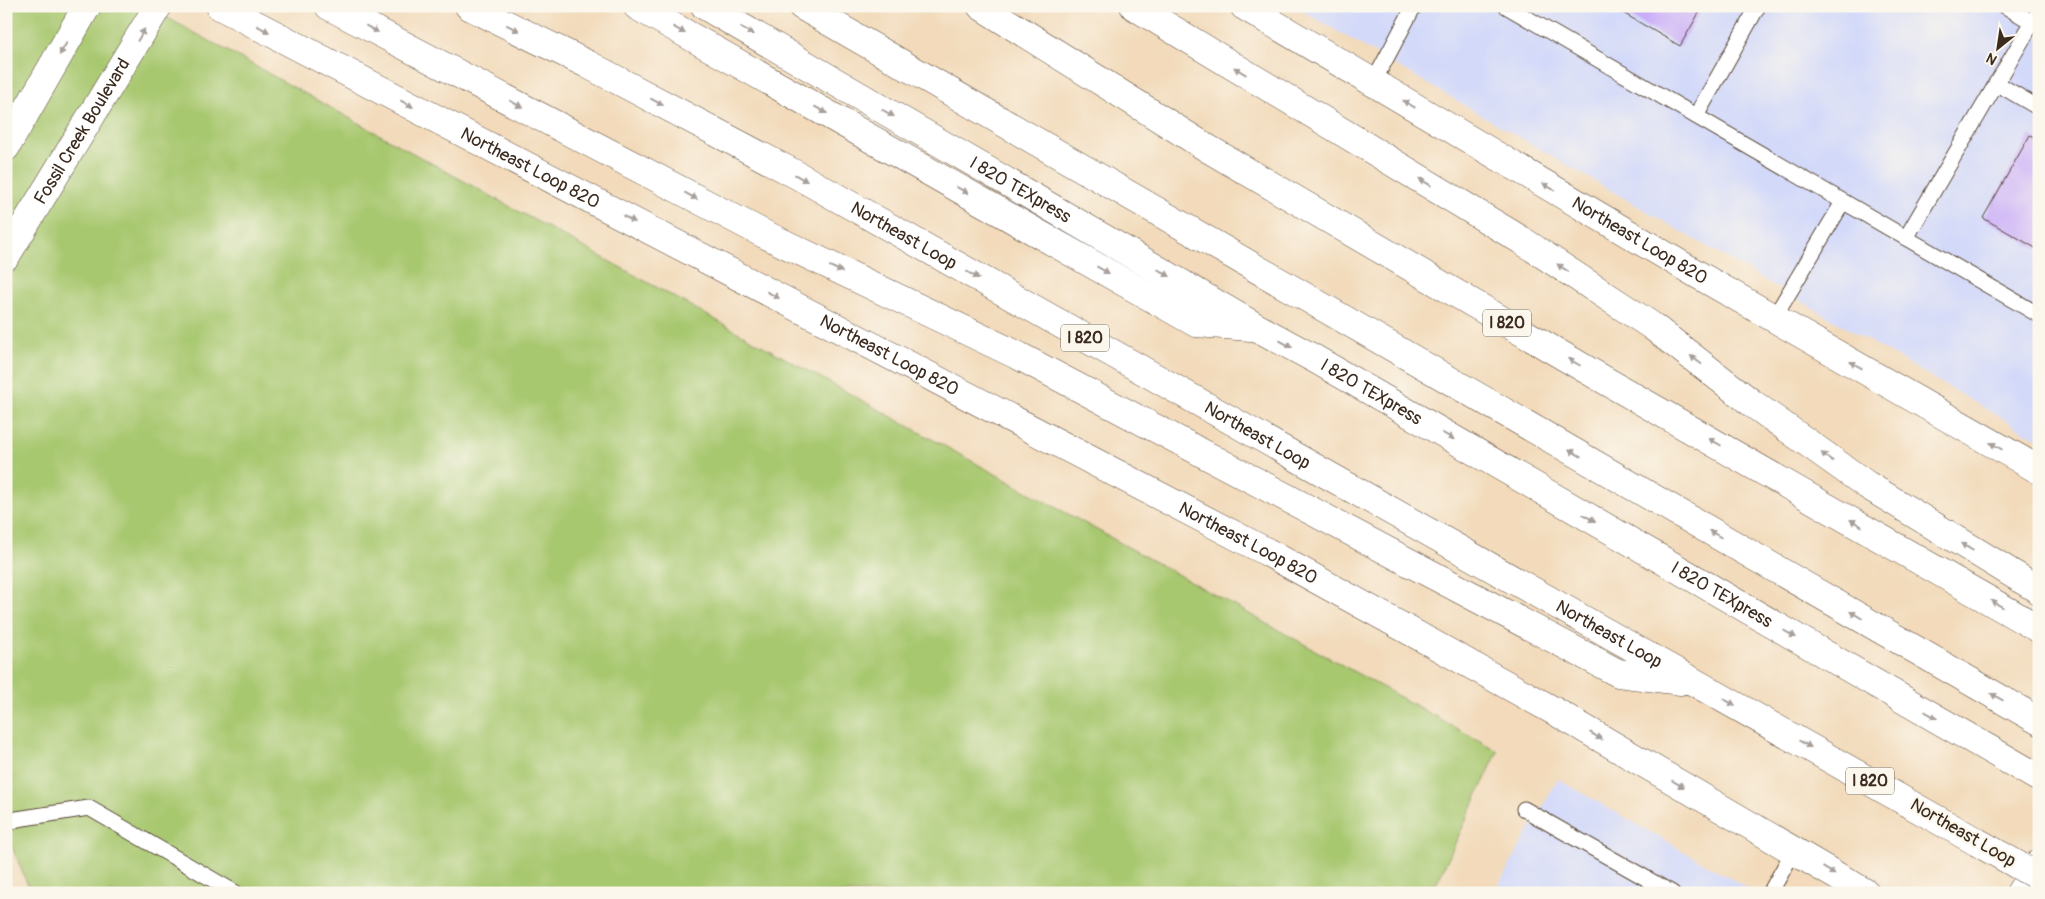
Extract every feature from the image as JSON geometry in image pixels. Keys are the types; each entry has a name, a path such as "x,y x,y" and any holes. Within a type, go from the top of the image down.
{"main road":[{"path":"6,147 87,6"},
{"name":"Fossil Creek Boulevard","path":"6,256 14,227 158,6"},
{"name":"Northeast Loop 820","path":"220,6 1267,552 1556,712 1866,893"},
{"path":"329,6 762,233 1019,356 1618,673 1695,683"},
{"name":"Northeast Loop","path":"469,6 587,64 797,175 2039,877"},
{"path":"637,6 1196,323 1258,328"},
{"name":"I 820 TEXpress","path":"705,6 1258,328 1315,359 2039,778"},
{"path":"802,6 2039,721"},
{"name":"I 820","path":"981,6 1224,158 1594,374 2039,629"},
{"path":"1134,6 1520,240 1652,326 1753,404 1867,485 2039,590"},
{"name":"Northeast Loop 820","path":"1244,6 1774,318 2039,470"},
{"path":"2020,893 2039,863"}],"lane":[{"path":"1373,83 1414,6"},
{"path":"1506,6 2039,315"},
{"path":"1696,116 1758,6"},
{"path":"1906,238 2035,16 2005,6"},
{"path":"1996,84 2039,108"},
{"path":"1774,318 1843,202"},
{"path":"6,825 17,819 89,808 236,893"},
{"path":"1524,809 1672,893"},
{"path":"1770,893 1794,850"}],"shaded area":[{"path":"1294,6 2039,6 2039,440"},
{"path":"1558,779 1756,893 1494,893"}],"green space":[{"path":"6,6 146,6 1498,751 1432,893 31,893 6,832"}],"building":[{"path":"1611,6 1703,6 1680,46"},
{"path":"2030,135 2039,140 2039,250 1983,218"}]}
